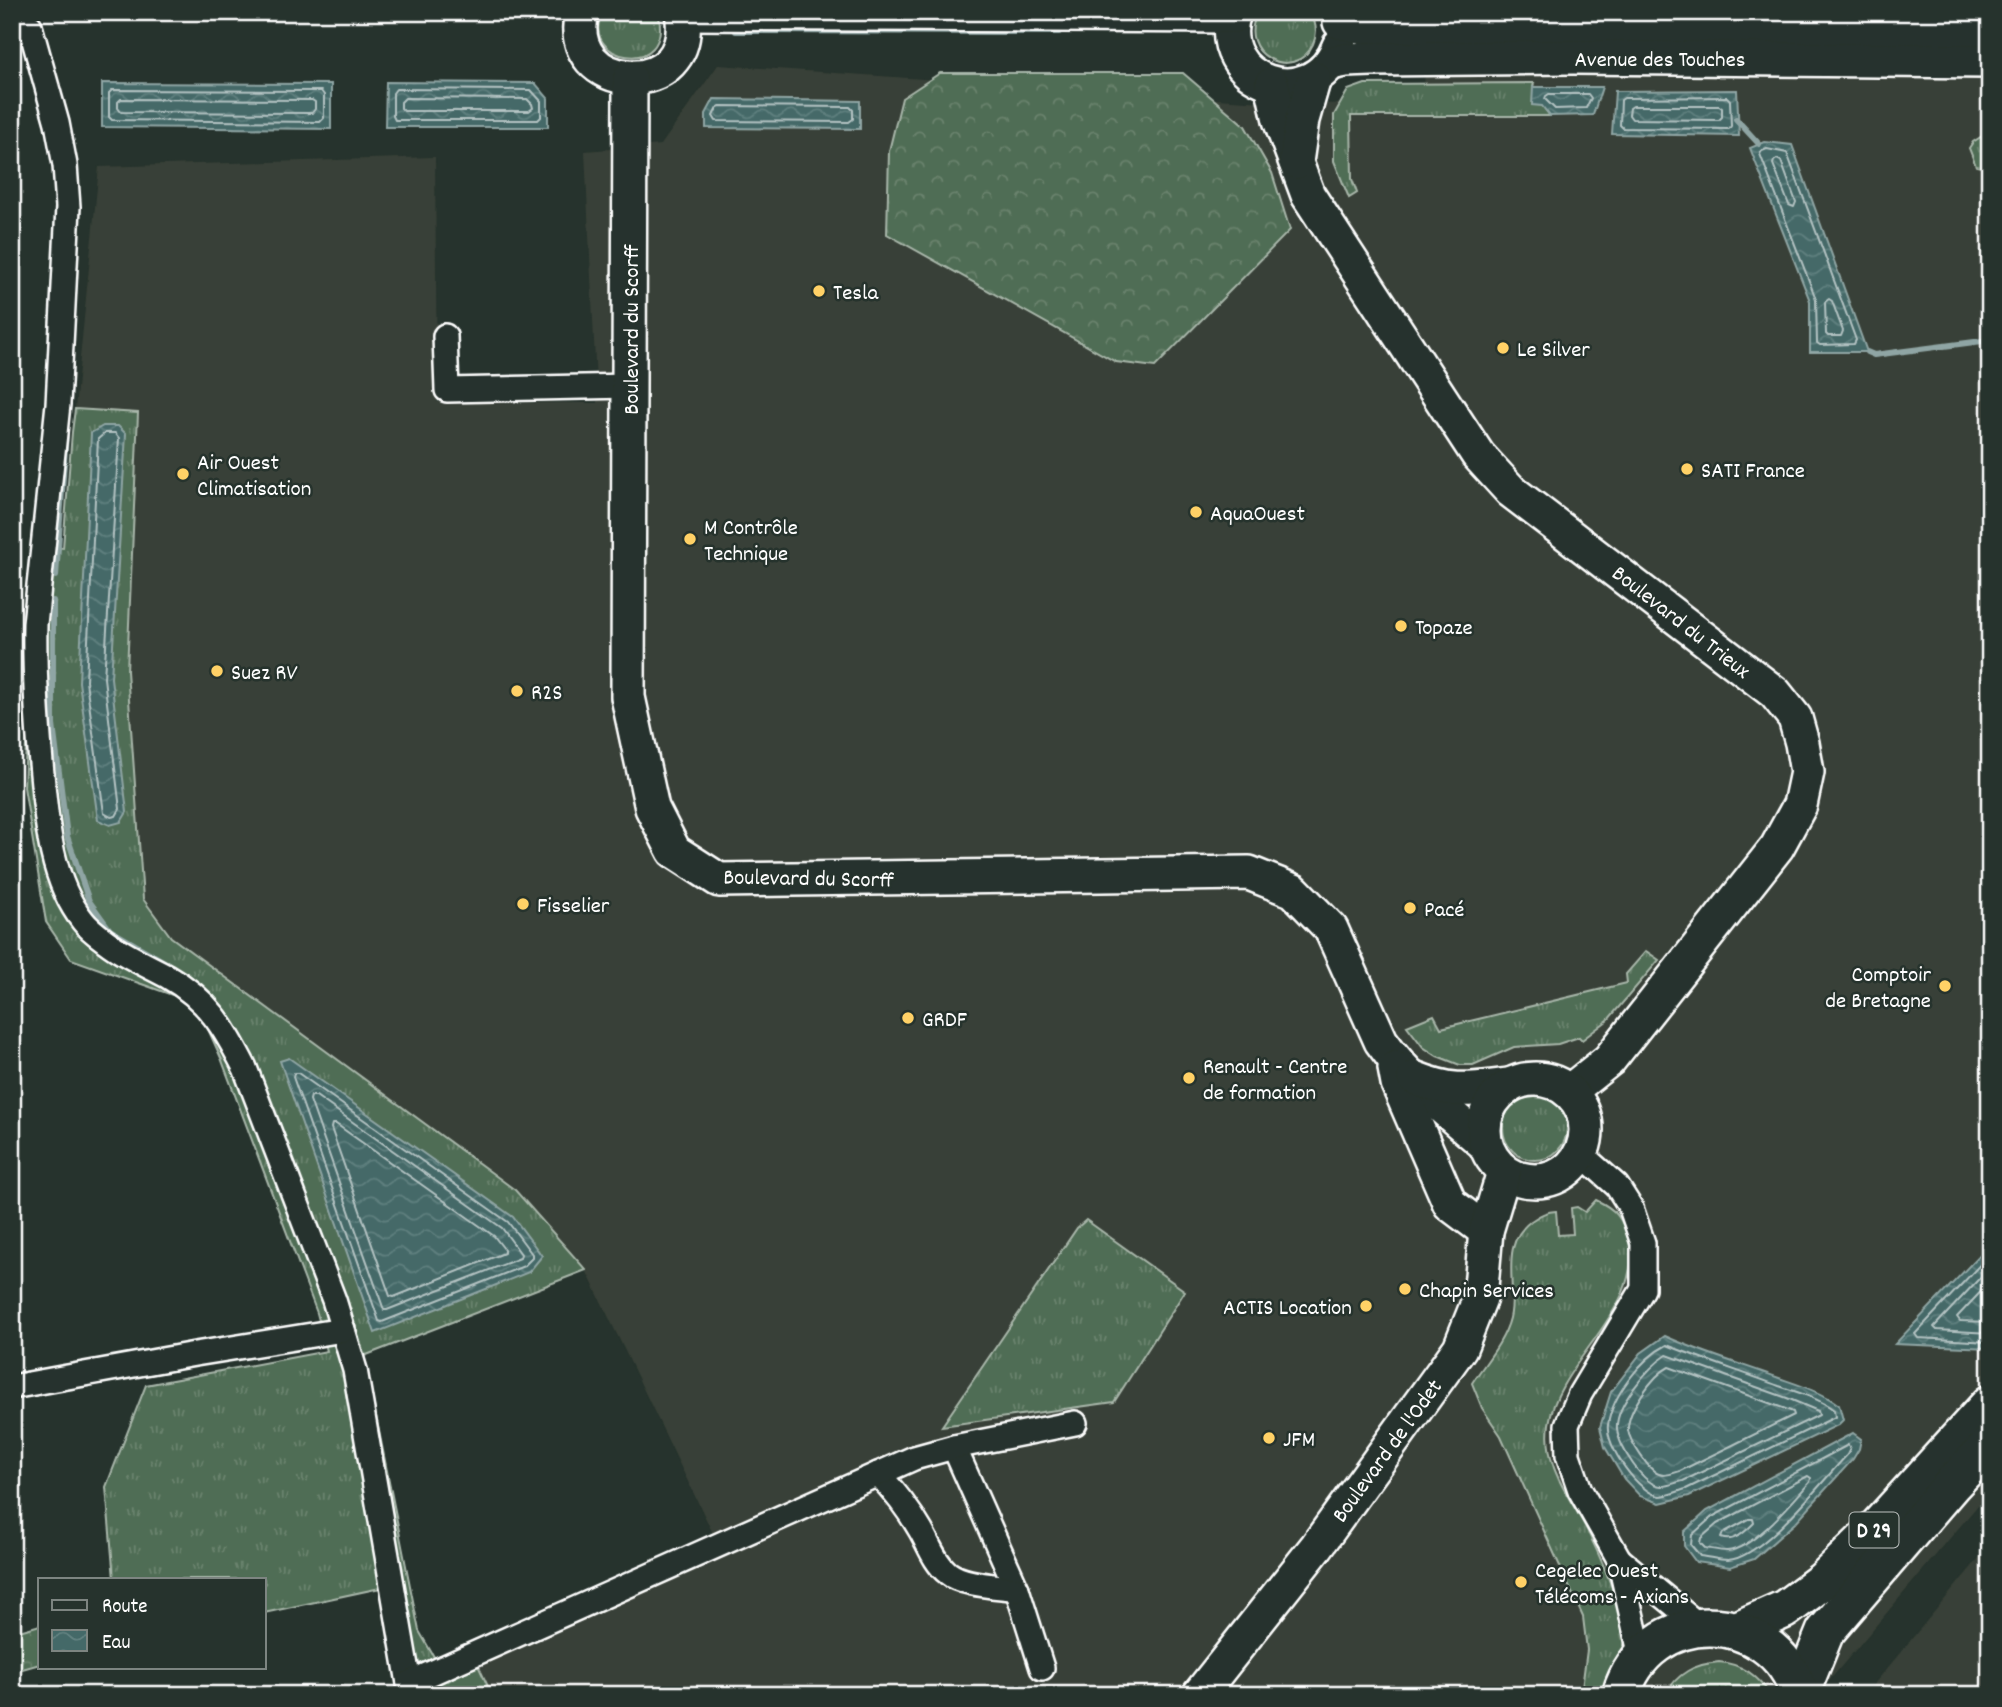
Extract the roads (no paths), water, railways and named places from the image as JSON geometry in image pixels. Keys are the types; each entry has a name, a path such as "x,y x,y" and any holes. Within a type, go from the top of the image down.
{"main road":[{"name":"D 29","path":"1738,1630 1785,1609 1824,1580 1875,1530 1990,1404"},
{"name":"D 29","path":"1800,1694 1825,1632 1990,1444"},
{"path":"1621,1695 1626,1680 1641,1657 1658,1642 1679,1632 1713,1626 1738,1630 1761,1641 1780,1657 1792,1674 1800,1694"}],"street":[{"path":"582,12 580,27 583,44 591,59 616,76 630,78 646,77 661,70 671,61 683,37 683,13 1233,14 1231,39 1238,59 1253,75 1272,85"},
{"path":"1295,165 1303,120 1322,71 1339,44 1339,17"},
{"name":"Avenue des Touches","path":"1339,17 1373,29 1990,32"},
{"path":"30,26 57,123 65,166 68,207 58,404 35,624 34,659 38,729 52,847 59,875 83,922 108,943 194,994 214,1013 245,1068 334,1300 355,1370 410,1689 914,1458 954,1447 1076,1423"},
{"name":"Avenue des Touches","path":"1272,85 1294,85 1322,71 1359,60 1573,57 1990,61"},
{"name":"Boulevard du Scorff","path":"630,78 628,697 652,808 674,850 719,880 1249,873 1294,891 1331,929 1381,1041 1429,1097 1484,1143"},
{"name":"Boulevard du Trieux","path":"1272,85 1280,120 1308,195 1478,455 1511,491 1775,693 1795,718 1807,772 1800,805 1776,847 1609,1060 1570,1091"},
{"path":"444,336 447,390 630,386"},
{"path":"1486,1231 1450,1203 1398,1084 1403,1068 1443,1088 1461,1091 1509,1085 1524,1079 1540,1078 1556,1082 1570,1091 1580,1104 1586,1119 1586,1137 1581,1154 1570,1168 1555,1178 1538,1182 1520,1180 1504,1172 1492,1159 1484,1143 1483,1125 1487,1109 1496,1095 1509,1085"},
{"path":"1581,1154 1617,1186 1631,1208 1643,1243 1643,1289 1580,1394 1567,1425 1568,1455 1580,1490 1619,1559 1641,1657"},
{"name":"Boulevard de l'Odet","path":"1199,1695 1317,1546 1460,1348 1480,1298 1486,1231 1504,1172"},
{"path":"12,1387 343,1330"},
{"path":"954,1447 1017,1589 1042,1668"},
{"path":"878,1474 899,1496 934,1556 948,1574 972,1583 1017,1589"},
{"path":"1619,1559 1701,1627"}],"water":[{"path":"386,82 535,83 548,98 548,127 385,127"},
{"path":"102,83 331,84 331,129 102,127"},
{"path":"1533,87 1602,87 1593,115 1550,116 1542,106 1532,105"},
{"path":"1737,90 1739,136 1612,134 1615,91"},
{"path":"714,99 860,101 860,129 706,128 706,114"},
{"path":"1765,142 1792,145 1867,352 1810,352 1810,301 1750,148"},
{"path":"103,426 118,426 126,434 111,678 127,812 121,822 110,825 98,820 79,682 91,433"},
{"path":"289,1058 513,1217 542,1256 529,1272 375,1333 280,1061"},
{"path":"1990,1244 1990,1348 1895,1344"},
{"path":"1665,1336 1818,1393 1839,1405 1843,1420 1838,1425 1689,1496 1660,1503 1640,1496 1624,1479 1605,1447 1600,1427 1611,1392 1641,1353"},
{"path":"1853,1433 1861,1439 1853,1459 1795,1523 1754,1559 1730,1567 1696,1562 1684,1546 1684,1532 1707,1511"}],"waterway":[{"path":"736,31 1059,32"},
{"path":"1736,119 1759,144"},
{"path":"1867,352 1874,355 1990,340"},
{"path":"56,576 66,434"},
{"path":"53,601 53,725 67,836 89,901 110,930 168,964"}],"place":[{"name":"Tesla","path":"819,291"},
{"name":"Le Silver","path":"1503,348"},
{"name":"SATI France","path":"1687,469"},
{"name":"Air Ouest Climatisation","path":"183,474"},
{"name":"AquaOuest","path":"1196,512"},
{"name":"M Contrôle Technique","path":"690,539"},
{"name":"Topaze","path":"1401,626"},
{"name":"Suez RV","path":"217,671"},
{"name":"R2S","path":"517,691"},
{"name":"Fisselier","path":"523,904"},
{"name":"Pacé","path":"1410,908"},
{"name":"Comptoir de Bretagne","path":"1945,986"},
{"name":"GRDF","path":"908,1018"},
{"name":"Renault - Centre de formation","path":"1189,1078"},
{"name":"Chapin Services","path":"1405,1289"},
{"name":"ACTIS Location","path":"1366,1306"},
{"name":"JFM","path":"1269,1438"},
{"name":"Cegelec Ouest Télécoms - Axians","path":"1521,1582"}]}
